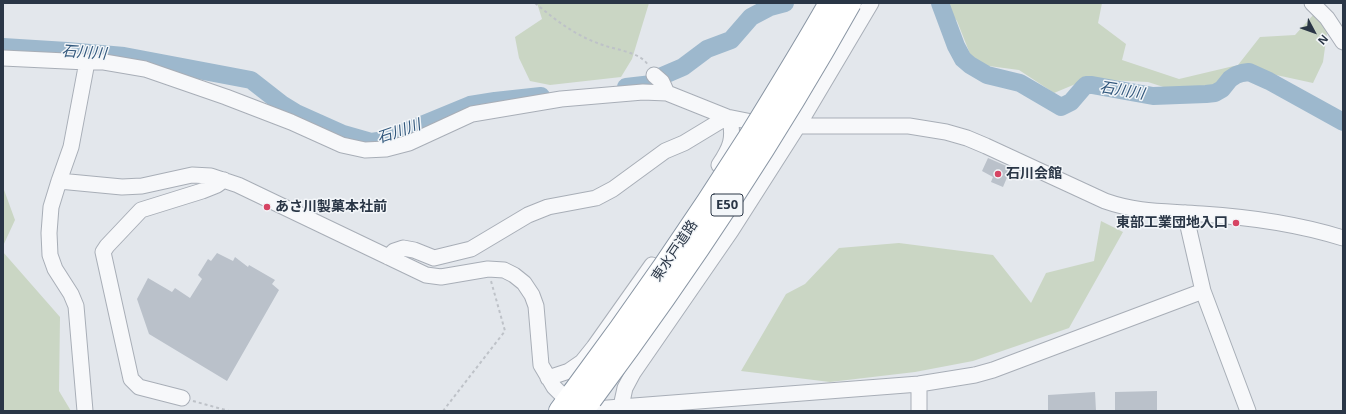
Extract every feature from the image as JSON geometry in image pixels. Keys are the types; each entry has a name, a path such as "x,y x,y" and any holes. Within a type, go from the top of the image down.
{"highway":[{"name":"東水戸道路","path":"578,403 644,296 717,187 793,66 830,3"},
{"name":"東水戸道路","path":"578,403 659,306 736,191 850,3"}],"street":[{"path":"620,409 625,388 633,373 731,231 798,126 871,3"},
{"path":"1312,3 1327,18 1343,42"},
{"path":"3,58 104,62 146,69 255,108 342,144 365,150 386,149 409,143 472,114 561,99 642,92 661,84 728,117 757,123 798,126 909,126 946,132 967,138 986,146 1121,207 1155,212 1185,213 1259,220 1298,226 1343,238"},
{"path":"85,411 76,306 71,294 55,269 50,255 49,234 51,207 72,147 86,62"},
{"path":"388,258 394,250 403,248 414,250 434,258 471,249 528,215 548,207 596,198 613,189 665,151 690,140 728,117"},
{"path":"548,378 568,371 582,362 667,244 728,151 733,132 728,117"},
{"path":"59,181 122,187 142,186 192,175 211,176 238,185 426,275 441,277 488,269 504,270 514,275 524,283 532,294 536,306 541,364 548,378 578,403 620,409 747,404 919,384 975,375 993,370 1203,291"},
{"path":"182,398 139,388 131,379 103,252 141,210 202,191 217,185 224,180"},
{"path":"1185,213 1203,291 1248,411"},
{"path":"919,384 920,411"}],"path":[{"path":"535,3 563,26 585,38 632,53 646,61 661,84"},
{"path":"443,411 505,331 488,269"},
{"path":"182,398 229,411"}],"green space":[{"path":"537,3 649,3 632,59 621,77 550,85 530,81 519,58 515,37 542,19"},
{"path":"942,3 1102,3 1098,23 1126,44 1122,60 1179,79 1238,65 1260,37 1295,35 1315,13 1327,33 1323,62 1313,83 1244,68 1218,84 1179,92 1148,82 1107,80 1078,83 1054,93 1019,70 974,64 957,21"},
{"path":"3,187 15,220 3,246"},
{"path":"1101,221 1123,232 1069,328 973,361 915,372 830,382 741,371 786,294 805,284 839,248 899,243 993,255 1031,303 1046,273 1094,261"},
{"path":"3,252 60,317 59,391 71,411 3,411"}],"building":[{"name":"石川会館","path":"988,158 1011,168 1003,187 991,182 993,177 982,171"},
{"path":"217,253 233,261 235,257 248,267 249,265 275,280 272,284 279,290 227,381 149,334 137,299 148,278 172,292 175,288 190,298 202,279 198,275 208,259 211,261"},
{"path":"1157,391 1157,411 1115,411 1115,392"},
{"path":"1095,392 1096,411 1048,411 1048,395"}],"waterway":[{"name":"石川川","path":"626,87 652,84 662,76 683,67 707,49 731,40 751,17 770,7 785,3"},
{"name":"石川川","path":"940,3 956,46 963,59 987,75 1020,83 1061,107 1071,102 1086,85 1153,96 1206,94 1215,93 1222,89 1230,79 1236,75 1249,72 1269,81 1343,122"},
{"name":"石川川","path":"3,47 124,56 251,80 283,105 296,113 343,134 371,142 385,140 470,105 541,96"}],"place":[{"name":"石川会館","path":"998,174"},
{"name":"あさ川製菓本社前","path":"267,207"},
{"name":"東部工業団地入口","path":"1236,223"}]}
